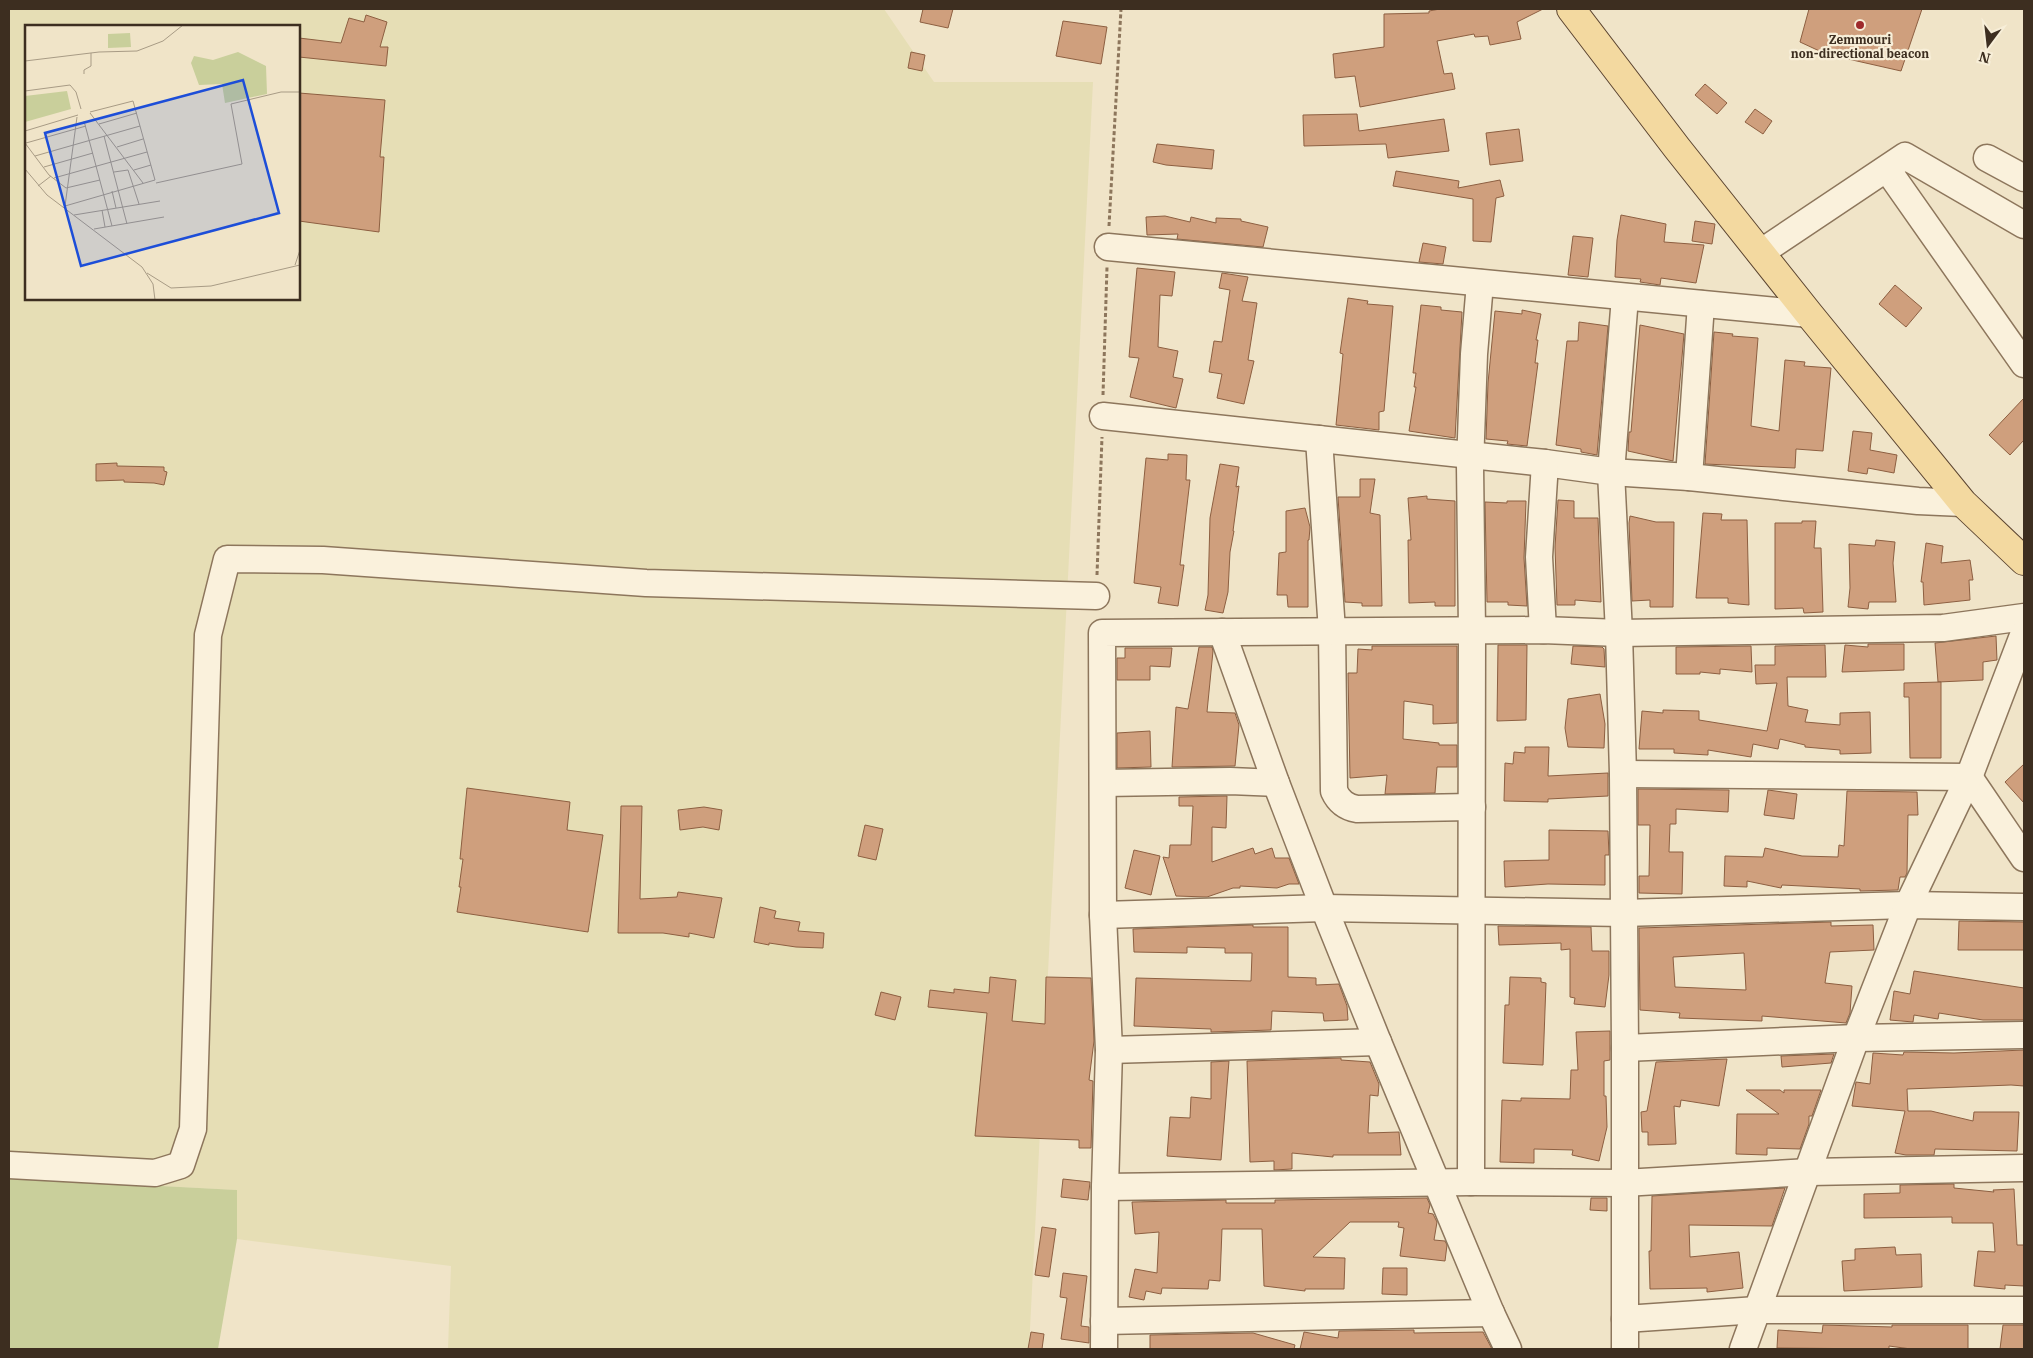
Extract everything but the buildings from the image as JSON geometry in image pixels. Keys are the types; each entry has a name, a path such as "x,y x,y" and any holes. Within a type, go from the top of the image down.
{"main road":[{"path":"1571,9 1760,253 1963,503 2024,561"}],"street":[{"path":"1987,158 2024,178"},
{"path":"1760,253 1897,170"},
{"path":"1897,170 2024,225"},
{"path":"1897,170 2024,364"},
{"path":"1108,247 1809,314"},
{"path":"1471,1182 1471,455 1474,354 1480,283"},
{"path":"1625,1349 1623,774 1619,633 1611,472 1626,297"},
{"path":"1689,478 1700,304"},
{"path":"1102,416 1545,463 1611,472 1918,501 1963,503"},
{"path":"1319,439 1332,631 1334,790 1341,802 1346,806 1357,809 1472,807"},
{"path":"1543,630 1539,557 1545,463"},
{"path":"9,1166 154,1173 181,1165 193,1129 208,635 227,559 323,560 646,583 1096,596"},
{"path":"1104,1349 1104,1186 1109,1050 1103,914 1102,633 1543,630 1619,633 1944,628 2024,617"},
{"path":"1222,632 1276,783 1324,908 1436,1182 1508,1349"},
{"path":"1743,1349 1809,1172 1856,1038 1908,905 1969,777 2024,633"},
{"path":"1623,774 1969,777"},
{"path":"1969,777 2024,858"},
{"path":"1103,783 1230,781 1276,783"},
{"path":"1103,914 1324,908 1472,912 1623,913 1908,905 2024,907"},
{"path":"1625,1048 1856,1038 2024,1035"},
{"path":"1109,1050 1378,1042"},
{"path":"1104,1186 1436,1182 1624,1183 1809,1172 2024,1168"},
{"path":"1625,1319 1758,1310 2024,1310"},
{"path":"1104,1321 1491,1313"}],"path":[{"path":"1096,596 1108,247 1121,9"}],"shaded area":[{"path":"9,9 884,9 934,82 1093,82 1029,1349 448,1349 451,1266 237,1239 237,1190 9,1178"}],"green space":[{"path":"9,1178 237,1190 237,1239 218,1349 9,1349"}],"place":[{"name":"Zemmouri non-directional beacon","path":"1860,25"}]}
